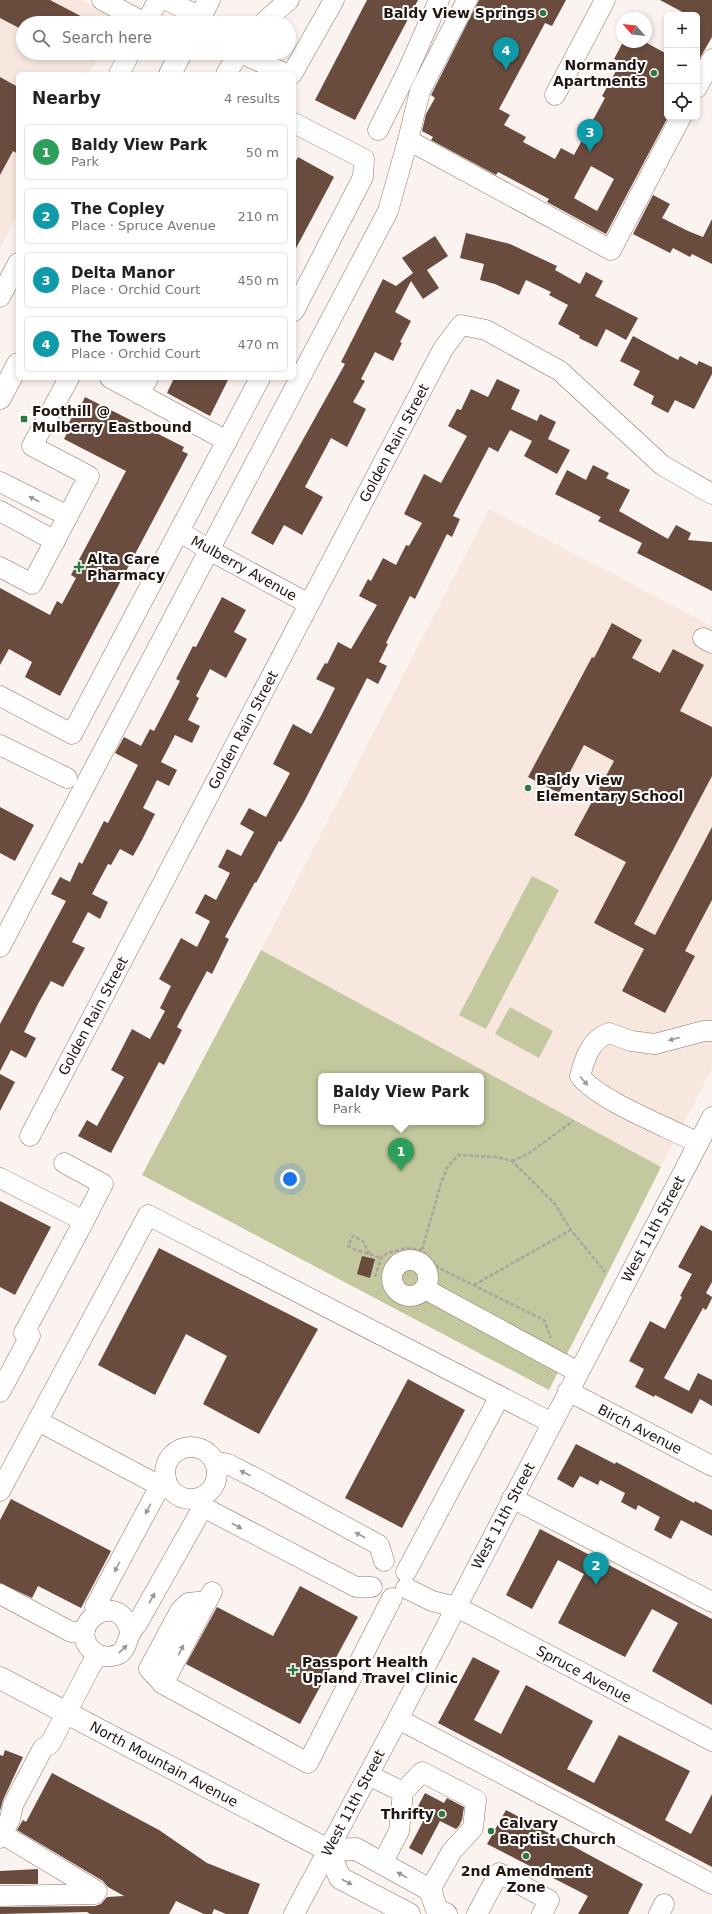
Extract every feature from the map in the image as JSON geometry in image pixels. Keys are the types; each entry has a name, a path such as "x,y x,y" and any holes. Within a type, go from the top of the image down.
{"main road":[{"path":"171,72 177,60"},
{"path":"0,398 16,368"},
{"name":"North Mountain Avenue","path":"0,1678 328,1850 356,1849 430,1890"},
{"path":"328,1850 340,1878 409,1914"},
{"path":"430,1890 435,1913"}],"street":[{"path":"102,0 133,16"},
{"path":"150,16 158,0"},
{"path":"167,0 202,13"},
{"path":"272,16 289,0"},
{"path":"293,72 334,0"},
{"path":"378,130 407,72 439,0"},
{"path":"0,947 388,211 420,91 468,0"},
{"path":"556,95 605,0"},
{"path":"699,84 712,59"},
{"path":"120,72 126,60"},
{"path":"227,72 235,60"},
{"path":"255,60 282,72"},
{"path":"408,140 611,250 680,120"},
{"path":"296,124 364,159 363,177 296,307"},
{"path":"0,297 16,267"},
{"name":"Golden Rain Street","path":"30,1136 443,349 461,325 486,330 560,371 662,465 712,494"},
{"path":"0,567 32,584 89,476 32,446 68,380"},
{"path":"118,380 144,386 227,441"},
{"path":"0,696 72,734 259,380"},
{"path":"0,482 68,516"},
{"path":"0,511 55,541"},
{"name":"Mulberry Avenue","path":"179,531 209,550 309,604"},
{"path":"0,745 67,778"},
{"path":"698,1143 616,1103 587,1085 580,1076 585,1056 598,1037 608,1033 631,1041 655,1044 704,1031 712,1031"},
{"name":"West 11th Street","path":"294,1914 398,1719 712,1117"},
{"path":"0,1392 103,1184 64,1163"},
{"path":"0,1178 84,1221"},
{"path":"0,1491 148,1215 552,1423"},
{"path":"425,1290 578,1372"},
{"name":"Birch Avenue","path":"568,1391 712,1466"},
{"path":"209,1596 188,1604 180,1611 149,1669 163,1684 308,1763 402,1586 500,1396"},
{"path":"38,1420 163,1482 179,1496 202,1502 356,1587 372,1586"},
{"path":"97,1613 95,1607 163,1482 165,1470 176,1443 195,1447 210,1454 217,1469 214,1486 202,1502 137,1624 130,1631"},
{"path":"214,1461 228,1464 379,1545 384,1561"},
{"path":"512,1498 712,1602"},
{"path":"384,1561 395,1562 404,1568 402,1586 380,1596 372,1586 371,1574 374,1569 384,1561"},
{"name":"Spruce Avenue","path":"402,1586 432,1601 456,1607 712,1741"},
{"path":"0,1594 71,1632 85,1631"},
{"path":"111,1611 118,1613 124,1618 130,1631 128,1645 122,1651 108,1657 97,1654 88,1646 85,1639 87,1623 97,1613 111,1611"},
{"path":"0,1896 95,1894 97,1891 6,1832 13,1805 43,1748 50,1744 67,1714 97,1654"},
{"path":"398,1719 712,1884"},
{"path":"382,1864 399,1831 403,1792 422,1772 476,1800 473,1828 452,1851 430,1890"},
{"path":"368,1775 403,1792"},
{"path":"477,1914 499,1873 549,1900 542,1914"}],"path":[{"path":"512,1161 528,1154 573,1121"},
{"path":"422,1250 445,1173 458,1155 497,1157 512,1161 554,1202 571,1230 605,1272"},
{"path":"474,1285 571,1230"},
{"path":"369,1254 364,1242 353,1236 348,1246 369,1254 381,1258"},
{"path":"375,1277 381,1258 387,1253 400,1248 422,1250 439,1268 544,1320 554,1345"}],"shaded area":[{"path":"0,0 81,0 113,16 16,16 16,60 96,60 90,72 16,72 16,218 0,248"},
{"name":"Baldy View Elementary School","path":"489,509 712,626 712,1069 661,1167 261,950"}],"green space":[{"path":"532,876 559,890 486,1029 459,1015"},
{"path":"261,950 661,1167 549,1390 142,1175"},
{"path":"510,1007 553,1031 539,1058 495,1034"}],"building":[{"path":"0,0 50,0 81,16 16,16 16,26 0,18"},
{"path":"367,0 418,0 355,120 315,100"},
{"path":"479,0 566,0 552,26 545,23 499,109 510,115 504,125 526,137 523,142 555,159 561,148 574,155 605,98 602,96 621,62 614,59 620,48 652,48 652,46 664,52 664,120 666,120 606,234 547,202 549,199 498,172 496,175 431,140 433,137 422,131 426,114 435,98 431,95","holes":["591,166 614,179 597,211 574,198"]},
{"path":"660,0 712,0 712,37 700,58 700,12 682,12"},
{"path":"0,77 16,86 16,153 13,151 0,175"},
{"path":"298,157 334,177 296,248 296,160"},
{"path":"653,195 670,204 662,218 688,231 703,237 712,219 712,264 692,254 690,257 673,248 670,253 633,234"},
{"path":"466,233 510,244 557,266 555,270 580,284 586,272 603,281 595,296 638,318 626,340 606,329 597,347 579,338 580,336 558,324 568,305 549,295 551,292 526,280 519,295 495,284 480,280 484,264 460,258"},
{"path":"435,236 448,256 427,270 439,288 423,299 411,281 395,312 411,321 400,342 402,343 393,361 375,352 361,379 365,381 353,402 366,409 347,447 331,438 305,487 323,497 302,535 284,525 273,545 251,533 345,364 341,362 383,279 396,286 413,273 402,258"},
{"path":"633,336 678,360 680,356 697,365 699,361 712,367 712,374 694,409 675,400 668,413 651,404 654,396 633,385 640,371 620,361"},
{"path":"497,379 520,390 511,409 537,421 540,414 556,422 548,439 570,450 557,474 524,456 532,441 510,430 498,452 489,447 453,516 460,519 452,537 447,534 415,599 410,596 386,643 388,644 379,662 387,666 378,684 367,678 304,802 281,842 279,841 256,883 255,882 225,937 229,939 212,974 207,971 177,1027 182,1030 164,1065 159,1062 111,1153 78,1136 87,1120 97,1126 124,1077 111,1070 132,1029 150,1039 165,1011 160,1008 171,986 159,979 181,938 197,947 210,921 195,913 205,894 216,900 230,873 218,867 227,849 241,856 254,832 240,824 249,808 266,817 290,773 273,764 293,724 311,734 321,716 335,688 316,679 325,663 327,664 338,642 351,649 377,605 359,596 368,579 371,581 383,558 396,565 406,545 409,546 422,523 404,514 424,474 441,483 467,436 448,426 457,409 461,410 471,389 488,397"},
{"path":"173,380 228,380 210,416 167,393"},
{"path":"85,397 184,447 182,451 188,454 60,696 25,677 32,662 9,649 0,665 0,588 50,615 57,601 62,604 76,578 71,575 126,471 64,439 68,431 65,430 79,404 81,405"},
{"path":"593,465 609,473 606,478 630,490 619,511 668,539 676,525 691,533 688,540 712,542 712,591 637,553 642,543 598,521 601,517 555,494 567,470 586,480"},
{"path":"222,597 246,610 234,632 247,639 226,678 210,669 196,696 199,698 188,720 200,726 192,743 175,735 161,762 177,770 169,786 157,780 143,808 155,814 142,840 133,856 120,849 111,865 108,864 92,894 108,902 100,919 88,912 72,942 85,948 63,987 51,981 39,1002 24,1032 36,1038 26,1058 11,1050 0,1071 0,1024 66,901 51,894 60,877 70,882 79,862 82,864 104,821 108,823 138,765 115,753 124,737 141,746 150,729 154,731 180,681 176,679 193,646 196,647"},
{"path":"612,623 642,640 632,658 660,673 673,649 704,665 680,711 712,727 712,776 634,924 655,935 712,827 712,900 685,951 695,956 665,1013 622,991 644,949 594,923 626,862 574,835 614,761 584,745 559,793 528,777 592,657 594,658"},
{"path":"0,807 34,825 15,861 0,853"},
{"path":"0,1074 15,1082 0,1111"},
{"path":"0,1201 51,1227 15,1295 0,1287"},
{"path":"701,1225 712,1231 712,1282 706,1293 712,1298 706,1310 703,1308 664,1378 689,1391 698,1373 712,1380 712,1406 700,1399 692,1414 655,1395 654,1397 635,1387 644,1369 629,1361 650,1321 665,1329 682,1297 680,1296 692,1274 678,1267"},
{"path":"159,1248 318,1329 259,1434 203,1404 227,1356 186,1334 155,1395 98,1365"},
{"path":"362,1256 375,1259 370,1278 357,1274"},
{"path":"408,1379 465,1410 402,1528 345,1498"},
{"path":"576,1444 615,1464 616,1462 694,1503 695,1501 712,1510 712,1536 681,1520 671,1539 654,1530 660,1517 638,1505 636,1510 621,1502 625,1493 600,1480 598,1485 580,1476 573,1488 557,1479"},
{"path":"11,1499 111,1551 81,1608 38,1586 32,1598 0,1583 0,1520"},
{"path":"540,1529 712,1619 712,1705 652,1671 678,1623 652,1609 625,1657 558,1623 584,1574 558,1560 532,1609 506,1595"},
{"path":"300,1586 358,1617 300,1724 186,1664 217,1607 273,1636"},
{"path":"473,1657 500,1671 474,1720 501,1734 526,1685 593,1721 567,1769 594,1783 619,1735 690,1771 665,1820 691,1834 712,1794 712,1867 438,1723"},
{"path":"5,1750 23,1757 3,1800 0,1811 0,1755 3,1756"},
{"path":"52,1773 159,1830 207,1863 260,1884 248,1914 226,1914 214,1909 212,1914 204,1914 176,1901 169,1914 90,1914 87,1912 0,1914 0,1907 95,1906 101,1904 107,1897 124,1896 108,1887 103,1881 17,1830 23,1820 26,1822"},
{"path":"425,1793 444,1803 447,1798 464,1807 462,1820 456,1829 440,1821 422,1855 409,1848 427,1814 417,1808"},
{"path":"506,1810 643,1884 628,1914 578,1914 588,1896 487,1844"},
{"path":"38,1869 38,1884 0,1884 0,1871"}],"place":[{"name":"Baldy View Springs","path":"543,13"},
{"name":"The Towers","path":"506,70"},
{"name":"Normandy Apartments","path":"654,73"},
{"name":"Delta Manor","path":"590,152"},
{"name":"Foothill @ Mulberry Eastbound","path":"24,419"},
{"name":"Alta Care Pharmacy","path":"79,567"},
{"name":"Baldy View Elementary School","path":"528,788"},
{"name":"Baldy View Park","path":"401,1171"},
{"name":"The Copley","path":"596,1585"},
{"name":"Passport Health Upland Travel Clinic","path":"293,1670"},
{"name":"Thrifty","path":"442,1814"},
{"name":"Calvary Baptist Church","path":"491,1831"},
{"name":"2nd Amendment Zone","path":"526,1856"}]}
